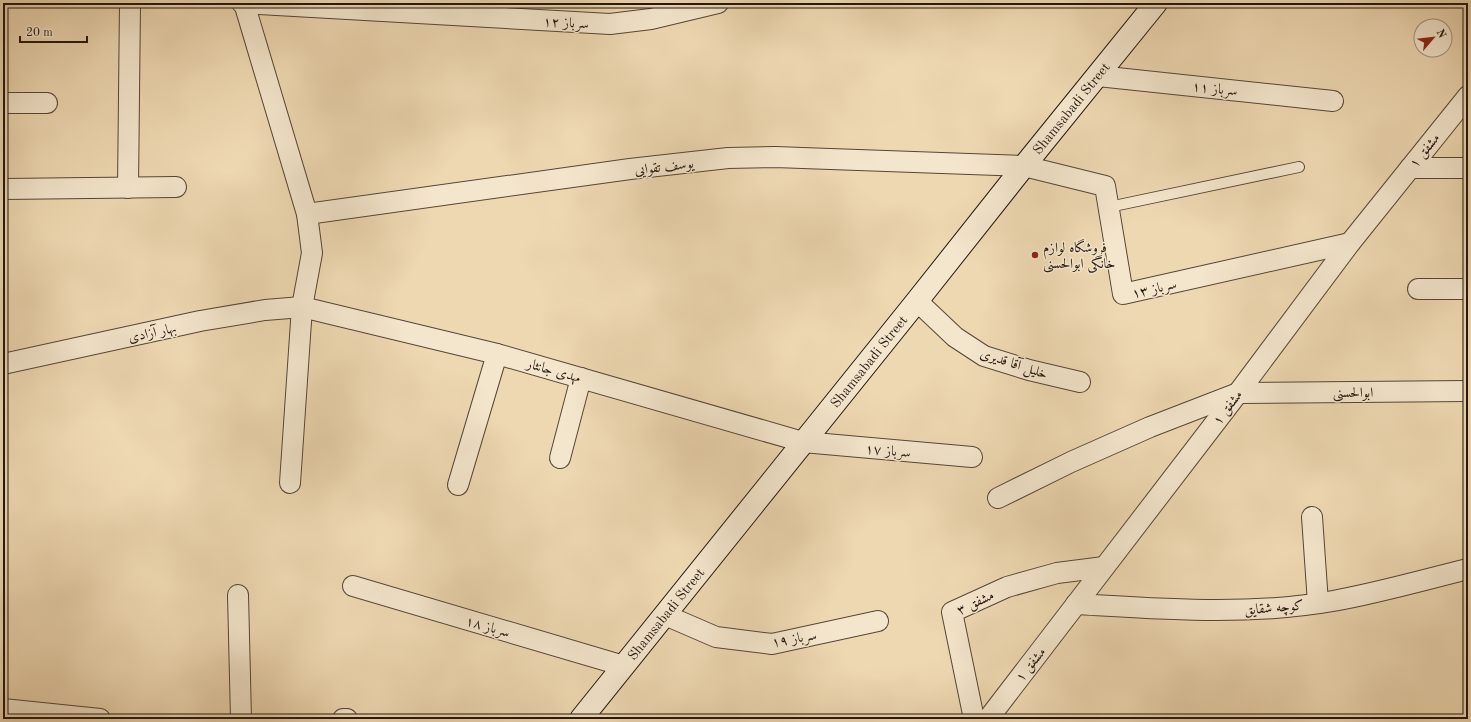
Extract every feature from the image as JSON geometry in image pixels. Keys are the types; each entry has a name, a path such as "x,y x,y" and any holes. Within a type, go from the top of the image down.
{"main road":[{"name":"Shamsabadi Street","path":"582,719 1156,3"}],"street":[{"path":"128,188 130,3"},
{"path":"243,3 307,214 312,253 302,308 290,483"},
{"name":"سرباز ۱۲","path":"243,3 509,11 610,24 651,19 718,3"},
{"name":"سرباز ۱۱","path":"1098,76 1333,101"},
{"name":"مشفق ۱","path":"988,719 1238,393 1350,243 1468,96"},
{"path":"3,103 47,103"},
{"name":"یوسف تقوایی","path":"307,214 630,169 728,158 775,157 1024,166"},
{"name":"سرباز ۱۳","path":"1024,166 1105,186 1123,294 1350,243"},
{"path":"1410,168 1468,168"},
{"path":"3,189 176,187"},
{"path":"1418,289 1468,289"},
{"name":"خلیل آقا قدیری","path":"917,301 955,337 984,356 1029,370 1080,382"},
{"name":"مهدی جانثار","path":"302,308 497,354 804,442"},
{"name":"بهار آزادی","path":"3,364 208,320 265,310 302,308"},
{"path":"458,485 497,354"},
{"path":"560,458 581,378"},
{"name":"ابوالحسنی","path":"1238,393 1468,391"},
{"path":"998,498 1071,462 1238,393"},
{"name":"سرباز ۱۷","path":"804,442 972,457"},
{"path":"1312,517 1318,603"},
{"name":"مشفق ۳","path":"974,719 952,612 1007,587 1057,573 1104,568"},
{"name":"کوچه شقایق","path":"1076,604 1202,611 1260,609 1332,601 1468,569"},
{"name":"سرباز ۱۸","path":"353,586 624,666"},
{"path":"238,595 241,719"},
{"name":"سرباز ۱۹","path":"665,615 716,637 772,644 878,621"},
{"path":"3,710 100,719"}],"lane":[{"path":"1109,207 1300,167"}],"place":[{"name":"فروشگاه لوازم خانگی ابوالحسنی","path":"1035,255"}]}
